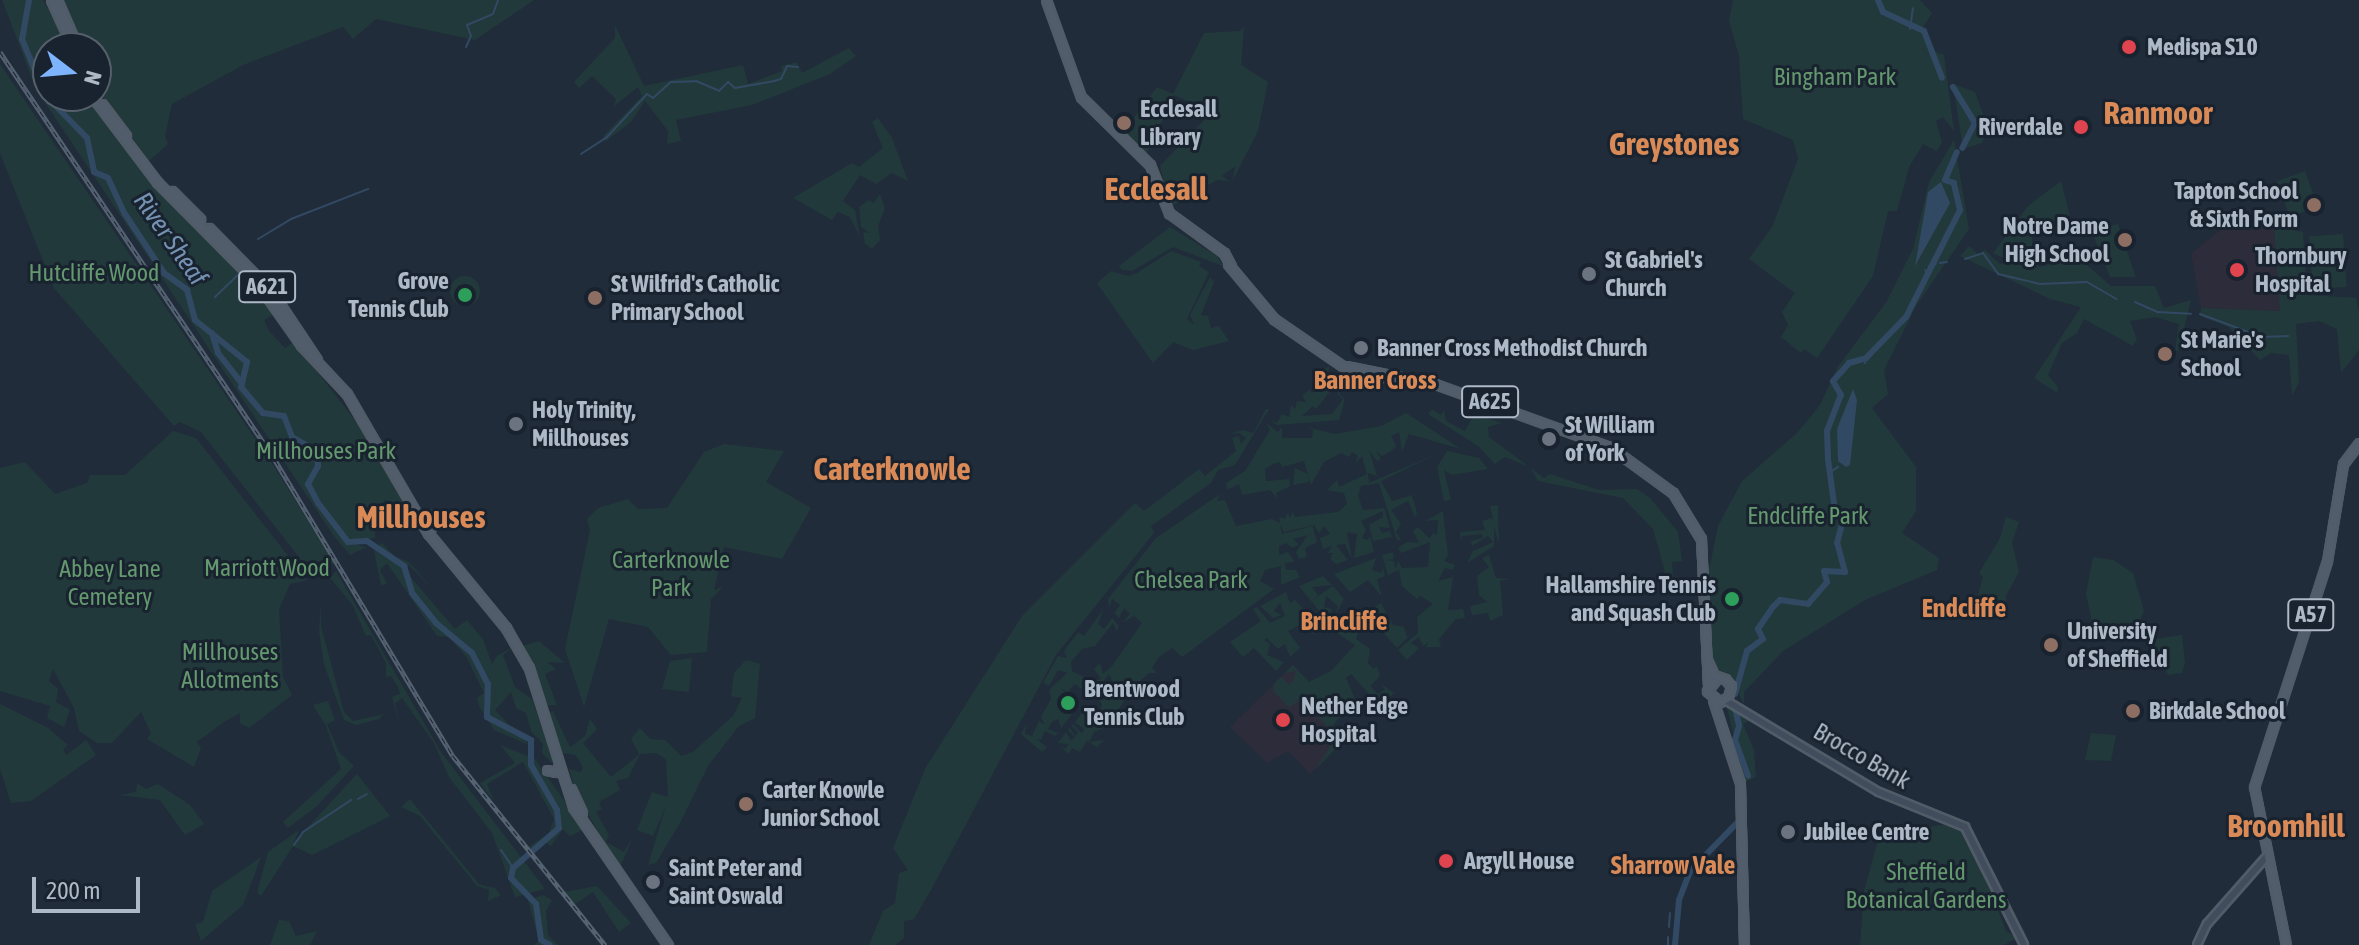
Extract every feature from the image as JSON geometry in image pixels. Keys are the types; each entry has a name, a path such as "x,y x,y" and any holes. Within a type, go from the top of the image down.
{"main road":[{"path":"54,0 69,32"},
{"name":"A625","path":"1046,0 1081,97 1150,165 1169,213 1219,250 1269,316 1346,366 1437,384 1616,450 1673,493 1689,512 1701,556 1708,685 1740,783 1744,945"},
{"name":"A621","path":"106,112 157,182 258,284 357,409 429,535 518,645 559,763 582,815 668,945"},
{"path":"1346,366 1357,376 1385,376"},
{"name":"A57","path":"2286,945 2254,787 2317,596 2343,464 2359,443"},
{"path":"429,535 435,514"},
{"name":"A625","path":"1706,658 1718,677 1727,680 1731,690 1724,700 1721,719"},
{"path":"1708,685 1718,677"},
{"path":"1731,690 1739,705"},
{"path":"1713,700 1724,700"},
{"name":"Brocco Bank","path":"1724,700 1739,705 1879,792 1970,831 2024,945"},
{"path":"547,770 556,772 559,763"},
{"name":"A621","path":"571,792 582,815"},
{"path":"2197,945 2205,926 2268,855"},
{"path":"2277,900 2290,907"}],"shaded area":[{"name":"Thornbury Hospital","path":"2227,225 2274,227 2280,311 2201,308 2191,253"},
{"name":"Nether Edge Hospital","path":"1293,665 1324,699 1316,707 1346,738 1310,774 1288,751 1267,763 1230,727"}],"green space":[{"name":"Millhouses Park","path":"2,0 43,0 60,32 32,32 32,79"},
{"path":"60,0 534,0 475,40 376,19 353,39 343,27 243,65 172,104 165,136 168,144 149,161 112,109 112,32 75,32"},
{"name":"Bingham Park","path":"1733,0 1920,0 1932,13 1923,27 1934,51 1944,55 1954,131 1943,117 1936,121 1942,142 1937,151 1923,144 1909,167 1897,211 1888,211 1873,276 1817,358 1804,349 1801,353 1781,337 1788,325 1782,312 1795,293 1749,259 1772,227 1798,159 1793,140 1743,119 1739,56 1729,21"},
{"path":"615,25 644,86 743,65 748,84 782,71 781,66 797,62 802,73 849,48 856,56 830,74 752,105 676,120 681,141 667,144 668,131 645,101 631,122 606,141 603,136 642,96 638,87 614,106 616,99 592,76 579,88 574,82 615,38"},
{"path":"1244,26 1241,65 1268,82 1258,131 1232,182 1235,166 1222,176 1229,181 1217,180 1170,207 1160,166 1211,113 1175,95 1146,154 1121,135 1157,87 1173,94 1204,33 1240,31"},
{"name":"Hutcliffe Wood","path":"0,64 275,468 335,564 302,561 201,432 180,422 174,426 54,288 0,153"},
{"path":"1953,84 1975,92 1987,126 1982,143 1963,149"},
{"name":"Millhouses Park","path":"51,112 100,112 147,175 253,283 276,313 264,320 269,331 285,348 294,342 358,424 408,506 385,500 375,513 375,538 358,540 348,538 320,501 316,502 347,543 367,547 350,555 333,535"},
{"path":"878,118 892,138 908,181 892,173 876,184 860,175 843,201 855,210 860,237 850,217 838,212 832,220 793,198 852,163 859,167 883,148 872,122"},
{"name":"Endcliffe Park","path":"1954,140 1969,229 1916,306 1884,370 1888,394 1872,408 1916,467 1916,511 1902,533 1939,558 1937,570 1865,600 1783,651 1744,692 1744,704 1733,683 1714,667 1708,645 1707,580 1718,526 1742,481 1798,432 1820,405 1837,368 1887,301 1913,249 1929,182"},
{"path":"2305,171 2318,207 2290,217 2277,181"},
{"path":"2061,181 2070,216 2042,224 2032,237 2032,251 2026,253 2031,261 2040,267 2078,257 2111,286 2155,286 2164,308 2191,300 2179,350 2175,351 2179,324 2155,317 2130,321 2137,339 2133,346 2084,319 2077,333 2062,343 2048,375 2058,387 2057,393 2034,378 2081,307 2050,299 1960,256 1969,246 1978,254 1985,250 2000,264 2011,262 1993,253 2028,206"},
{"path":"880,194 885,208 878,226 880,240 872,249 865,244 863,232 870,233 861,227 859,207 869,200 874,203"},
{"path":"2118,224 2136,277 2110,277 2092,232"},
{"path":"1170,227 1217,256 1223,266 1173,247 1132,271 1122,270 1119,266"},
{"path":"2274,227 2303,232 2307,295 2356,298 2359,312 2359,350 2341,373 2337,329 2319,321 2296,324 2299,382 2292,396 2289,355 2271,353 2260,360 2229,327 2200,316 2201,308 2280,311"},
{"path":"2343,234 2347,287 2313,289 2309,236"},
{"path":"1171,251 1201,262 1199,266 1209,272 1187,319 1194,325 1190,315 1210,277 1214,282 1201,315 1208,316 1211,328 1219,326 1229,341 1193,350 1173,342 1153,363 1097,283 1111,271 1128,276 1137,273"},
{"name":"Grove Tennis Club","path":"465,276 476,280 480,291 476,302 465,306 454,302 450,291 454,280"},
{"path":"1330,366 1326,377 1333,388 1316,409 1313,406 1302,416 1332,414 1343,399 1337,394 1342,389 1339,394 1345,399 1339,420 1277,425 1269,420 1277,423 1282,414 1289,417 1291,405 1295,409 1297,401 1306,402 1302,396 1309,390 1313,393 1327,371 1314,373"},
{"path":"1266,409 1269,409 1235,465 1218,470 1211,483 1151,526 1154,533 1056,655 931,890 914,919 904,921 904,938 895,945 869,945 883,911 895,903 899,873 908,870 893,848 926,767 1022,616 1135,503 1144,511 1199,469 1205,476 1236,451 1232,438 1239,436 1241,444 1246,438 1239,433 1230,434 1243,430 1253,433"},
{"path":"1432,409 1441,415 1444,410 1446,421 1465,431 1474,414 1502,423 1488,427 1489,437 1528,466 1505,457 1495,464 1478,446 1428,414"},
{"name":"Chelsea Park","path":"1406,413 1461,449 1409,434 1402,452 1399,432 1391,436 1396,446 1391,451 1382,456 1376,450 1381,459 1377,461 1369,450 1377,476 1368,473 1369,483 1439,453 1381,481 1392,501 1412,495 1417,513 1415,517 1408,501 1391,510 1401,524 1396,532 1401,540 1397,540 1379,483 1361,486 1358,495 1363,510 1384,508 1390,528 1379,527 1382,533 1390,531 1392,537 1373,541 1369,525 1383,517 1383,511 1361,521 1366,530 1362,538 1368,540 1370,535 1374,552 1354,558 1357,534 1347,532 1352,559 1345,544 1336,545 1348,560 1336,564 1330,559 1333,553 1328,553 1332,546 1323,549 1320,538 1330,534 1324,526 1319,533 1314,525 1284,532 1280,525 1282,534 1313,526 1317,542 1305,548 1307,557 1299,559 1296,552 1308,535 1293,539 1299,544 1293,548 1286,543 1279,546 1279,555 1288,552 1295,562 1285,563 1286,570 1296,570 1300,577 1281,585 1281,566 1265,570 1260,581 1274,589 1182,657 1172,648 1158,658 1152,668 1157,673 1149,673 1135,685 1106,727 1094,732 1089,742 1104,740 1097,747 1087,741 1080,752 1072,748 1069,754 1059,746 1065,749 1069,744 1058,743 1066,732 1071,741 1075,737 1068,730 1070,728 1075,736 1078,732 1073,724 1081,733 1085,730 1075,722 1088,705 1099,713 1102,705 1096,694 1102,701 1115,687 1109,674 1095,692 1093,681 1101,679 1094,669 1100,663 1103,674 1112,666 1142,623 1134,616 1122,623 1130,614 1124,608 1119,618 1114,613 1120,605 1112,599 1109,608 1108,599 1156,538 1220,494 1217,501 1225,500 1236,526 1272,519 1280,523 1279,517 1285,519 1288,513 1290,518 1293,512 1295,517 1338,512 1347,504 1344,493 1327,490 1337,480 1339,487 1367,474 1362,456 1355,464 1358,456 1352,452 1349,457 1341,453 1324,462 1311,485 1308,475 1309,482 1293,485 1295,468 1308,474 1304,461 1282,467 1280,462 1265,469 1266,481 1289,479 1290,486 1276,493 1278,499 1270,490 1242,495 1239,484 1227,490 1226,483 1245,471 1270,430 1266,423 1278,432 1282,427 1282,438 1312,438 1313,430 1306,427 1335,434 1381,426"},
{"name":"Abbey Lane Cemetery","path":"173,431 196,438 307,580 290,584 279,609 283,677 292,695 249,728 240,723 240,713 224,722 197,742 201,748 194,767 147,739 151,733 141,712 112,743 97,743 79,731 74,708 53,669 49,681 58,689 56,702 70,710 64,727 47,718 50,706 0,691 0,468 25,462 55,494 87,483 90,475 125,475"},
{"name":"Carterknowle Park","path":"724,444 784,451 766,482 811,508 782,559 724,547 714,590 723,587 711,599 707,652 671,655 648,627 609,619 584,707 565,649 590,530 587,519 598,508 628,499 638,509 667,508 704,452"},
{"path":"1447,451 1479,458 1488,469 1451,475 1444,470 1451,500 1444,501 1437,467"},
{"path":"1531,468 1544,478 1550,474 1599,490 1637,489 1650,498 1678,532 1682,561 1672,562 1673,577 1667,579 1653,529 1623,498 1538,481"},
{"path":"1498,505 1499,544 1494,526 1494,546 1467,563 1473,551 1493,542 1488,536 1472,546 1471,541 1483,538 1482,534 1462,536 1461,543 1460,532 1485,530 1482,521 1492,518 1494,523 1490,506"},
{"path":"1443,511 1448,555 1444,561 1455,565 1453,570 1445,568 1438,581 1453,577 1448,610 1463,609 1465,618 1456,619 1439,639 1441,647 1426,647 1429,642 1423,646 1419,637 1411,643 1419,648 1407,660 1398,650 1418,633 1417,617 1433,604 1421,596 1417,599 1402,586 1399,570 1388,575 1382,555 1393,552 1394,559 1386,560 1394,561 1396,569 1398,561 1402,568 1428,567 1430,542 1401,553 1398,548 1407,542 1419,543 1413,531 1418,527 1430,539 1433,533 1437,535 1438,520 1425,521"},
{"path":"2006,517 2019,522 2012,543 2019,572 2006,596 2006,613 1990,613 1995,602 1986,594 1978,595 1983,577 1979,573 2000,538"},
{"path":"382,543 394,556 409,562 435,592 408,564 408,574 455,629 467,620 483,639 492,664 497,656 515,646 503,655 515,687 532,699 555,766 542,753 543,744 531,731 526,713 516,708 511,692 495,710 529,745 494,730 479,706 477,698 484,693 467,658 449,637 437,636 387,563 380,570 387,584 396,583 381,585 374,551"},
{"path":"1489,555 1496,578 1510,579 1500,581 1503,615 1490,621 1488,613 1472,615 1470,606 1487,602 1479,595 1477,576 1489,567 1482,558"},
{"path":"2093,557 2113,560 2133,573 2144,611 2134,632 2116,634 2093,627 2086,594"},
{"path":"1376,558 1372,570 1382,573 1382,564 1385,576 1377,579 1382,597 1368,580 1350,592 1334,574"},
{"path":"336,571 441,752 545,889 515,897 492,833 449,777 434,743 402,698 395,703 400,726 392,697 400,694 398,687 391,676 386,677 386,663 371,635 366,636 352,604 330,578"},
{"path":"1323,576 1332,585 1312,587 1318,595 1312,600 1333,586 1344,599 1335,616 1338,606 1326,596 1324,607 1332,609 1328,622 1299,586"},
{"path":"1286,592 1290,603 1295,600 1316,623 1315,628 1327,624 1314,635 1304,623 1288,631 1300,648 1290,657 1285,644 1278,649 1267,638 1264,640 1270,644 1267,655 1284,662 1276,671 1254,648 1243,657 1230,642 1261,621 1253,609 1257,607 1270,623 1285,616 1280,603 1274,611 1281,615 1273,618 1260,606"},
{"path":"321,603 321,626 344,712 353,721 384,714 379,719 356,725 344,720 324,664 319,631"},
{"path":"1381,603 1393,625 1404,627 1407,637 1414,631 1397,648 1366,613"},
{"path":"1103,610 1098,624 1104,629 1112,618 1118,625 1117,632 1113,623 1095,646 1082,649 1071,662 1072,671 1092,681 1092,691 1081,681 1082,689 1075,684 1068,692 1060,688 1080,704 1061,728 1058,719 1052,722 1048,729 1058,733 1055,736 1045,731 1041,740 1036,739 1047,747 1042,752 1021,734 1026,725 1025,734 1032,736 1039,721 1045,725 1041,717 1051,699 1049,690 1067,673 1058,670 1049,686 1043,683 1058,656 1067,658 1064,651 1078,632 1084,636"},
{"path":"1353,610 1369,626 1360,628 1356,639 1370,649 1368,663 1373,669 1377,666 1380,676 1370,686 1378,694 1385,689 1381,684 1394,693 1380,706 1351,674 1346,678 1355,699 1347,706 1339,698 1331,705 1341,716 1333,725 1346,738 1315,770 1337,736 1313,712 1305,716 1316,701 1309,694 1289,707 1273,691 1274,684 1281,677 1289,685 1293,681 1296,671 1285,673 1293,665 1309,682 1331,671 1355,645 1331,629"},
{"path":"2182,635 2185,663 2182,673 2168,675 2154,650 2154,639"},
{"path":"539,641 565,663 547,662 556,669 545,674 557,705 542,706 523,646"},
{"path":"692,658 689,692 662,689 670,661"},
{"path":"746,660 760,664 755,718 739,726 708,766 656,863 648,865 666,806 653,836 637,830 652,792 668,797 666,759 656,753 639,754 631,739 640,728 650,739 665,740 681,756 693,752 733,716 742,698 731,696 734,673"},
{"path":"328,701 335,720 327,724 339,752 354,766 316,807 288,828 283,822 341,769 326,726 313,705"},
{"path":"0,704 48,728 68,745 63,749 66,755 86,740 96,755 31,801 11,803 0,769"},
{"path":"1726,704 1755,718 1743,724 1754,750 1756,777 1745,782"},
{"path":"553,711 570,747 585,736 590,719 597,729 583,743 611,777 640,754 628,778 616,781 620,790 599,802 602,809 596,812 609,835 606,842 624,852 634,835 619,870 576,792 569,769 581,772 583,768 576,755 561,753 545,715"},
{"path":"2091,733 2116,735 2111,761 2085,760"},
{"path":"500,745 535,759 584,829 570,836 563,829 551,846 543,841 533,855 527,848 549,833 554,819 523,762 487,784 494,802 480,783 515,763"},
{"path":"357,774 390,816 312,855 293,846 261,896 257,893 268,852 299,830 294,842"},
{"path":"137,783 146,789 158,784 190,805 212,834 204,824 185,835 160,800 120,795 136,792"},
{"path":"410,799 479,884 495,888 501,895 488,901 489,890 477,886 420,816 401,807"},
{"name":"Sheffield Botanical Gardens","path":"1883,822 1909,830 1947,824 1960,829 1973,845 2006,931 2017,938 2004,945 1860,945 1864,891"},
{"path":"261,857 243,905 201,941 195,924 203,922 212,891"},
{"path":"597,886 631,923 619,932 593,892 575,904 564,892"},
{"path":"543,895 552,900 546,911 548,935 558,945 534,945 539,941 528,900"},
{"path":"279,920 289,921 296,936 317,931 310,945 270,945"}],"water":[{"path":"1941,182 1950,203 1915,266 1928,192"},
{"path":"1853,389 1857,400 1850,465 1846,467 1838,461 1837,429"}],"waterway":[{"name":"River Sheaf","path":"29,0 22,39 45,95 87,138 94,172 108,178 125,214 164,273 187,290 195,320 247,362 241,387 263,413 284,416 292,437 317,451 318,466 308,484 318,503 348,542 367,541 404,566 412,593 436,623 472,653 488,684 487,717 531,740 531,765 557,810 559,828 513,868 511,878 536,904 541,940 550,945"},
{"path":"466,47 471,36 467,25 493,14 498,0"},
{"path":"1878,0 1883,12 1924,31 1942,78"},
{"path":"1910,29 1913,8"},
{"path":"581,154 606,138 647,94 653,98 671,82 696,81 719,91 728,82 735,88 781,79 787,66 798,67"},
{"path":"1953,87 1975,123 1962,148"},
{"path":"1735,694 1747,651 1763,639 1758,629 1773,607 1780,600 1808,604 1827,582 1824,571 1845,572 1837,543 1843,521 1835,511 1828,459 1827,431 1841,395 1833,381 1849,363 1866,358 1906,317 1960,210 1954,183 1945,180 1957,152"},
{"path":"258,239 291,219 368,189"},
{"path":"1965,259 1983,253 1998,274 2040,284 2087,282 2117,299"},
{"path":"1940,263 1947,262"},
{"path":"1929,266 1936,264"},
{"path":"215,297 240,273"},
{"path":"2135,302 2157,312 2191,314"},
{"path":"2200,314 2262,337 2288,336"},
{"name":"River Sheaf","path":"212,333 218,353 241,382"},
{"path":"1865,363 1866,358"},
{"path":"1829,473 1838,467"},
{"path":"1735,708 1739,726 1735,740 1748,776"},
{"path":"358,799 367,794"},
{"path":"294,845 303,832 351,800"},
{"path":"1675,945 1679,900 1690,871 1738,822"},
{"path":"501,850 513,868"},
{"path":"1669,927 1670,913"},
{"path":"1668,937 1668,945"}],"railway":[{"path":"0,52 275,460 453,756 605,945"}],"place":[{"name":"Medispa S10","path":"2129,47"},
{"name":"Ecclesall Library","path":"1124,123"},
{"name":"Riverdale","path":"2081,127"},
{"name":"Tapton School & Sixth Form","path":"2314,205"},
{"name":"Notre Dame High School","path":"2125,240"},
{"name":"Thornbury Hospital","path":"2237,270"},
{"name":"St Gabriel's Church","path":"1589,274"},
{"name":"Grove Tennis Club","path":"465,295"},
{"name":"St Wilfrid's Catholic Primary School","path":"595,298"},
{"name":"Banner Cross Methodist Church","path":"1361,348"},
{"name":"St Marie's School","path":"2165,354"},
{"name":"Holy Trinity, Millhouses","path":"516,424"},
{"name":"St William of York","path":"1549,439"},
{"name":"Hallamshire Tennis and Squash Club","path":"1732,599"},
{"name":"University of Sheffield","path":"2051,645"},
{"name":"Brentwood Tennis Club","path":"1068,703"},
{"name":"Birkdale School","path":"2133,711"},
{"name":"Nether Edge Hospital","path":"1283,720"},
{"name":"Carter Knowle Junior School","path":"746,804"},
{"name":"Jubilee Centre","path":"1788,832"},
{"name":"Argyll House","path":"1446,861"},
{"name":"Saint Peter and Saint Oswald","path":"653,882"}],"district":[{"name":"Ranmoor","path":"2158,113"},
{"name":"Greystones","path":"1674,144"},
{"name":"Ecclesall","path":"1156,189"},
{"name":"Banner Cross","path":"1375,381"},
{"name":"Carterknowle","path":"892,469"},
{"name":"Millhouses","path":"421,517"},
{"name":"Endcliffe","path":"1964,609"},
{"name":"Brincliffe","path":"1344,622"},
{"name":"Broomhill","path":"2286,826"},
{"name":"Sharrow Vale","path":"1673,866"}],"park label":[{"name":"Marriott Wood","path":"267,568"},
{"name":"Millhouses Allotments","path":"230,666"}]}
